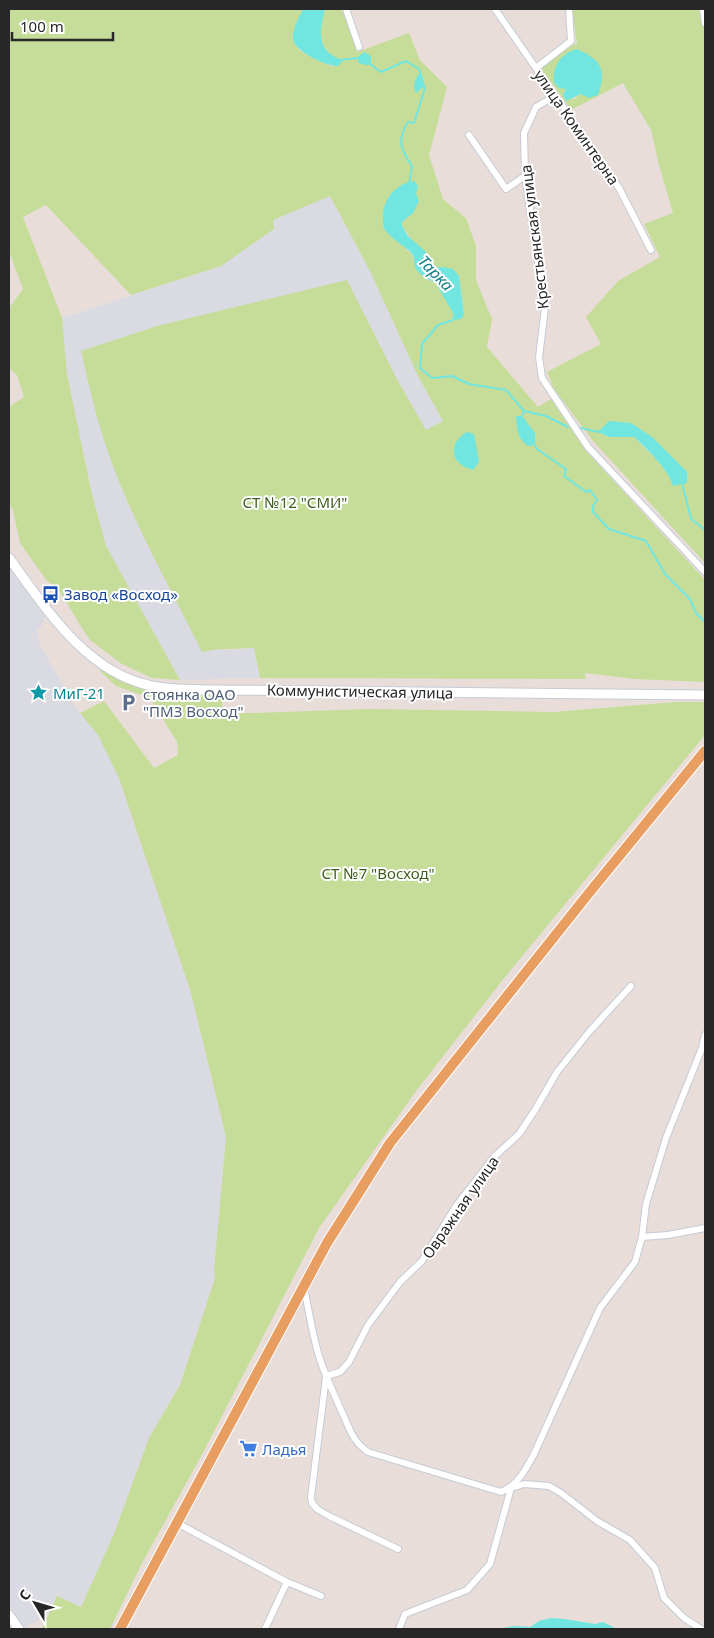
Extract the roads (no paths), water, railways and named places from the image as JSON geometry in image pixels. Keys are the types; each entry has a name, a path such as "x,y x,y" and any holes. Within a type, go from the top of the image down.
{"main road":[{"name":"Коммунистическая улица","path":"9,558 59,624 86,651 124,676 153,686 178,689 704,695"},
{"path":"120,1629 327,1243 390,1143 583,900 705,751"},
{"path":"9,1615 19,1629"}],"street":[{"path":"346,9 359,48"},
{"name":"улица Коминтерна","path":"495,9 619,188 651,250"},
{"path":"536,68 571,41 569,9"},
{"path":"702,9 705,23"},
{"name":"Крестьянская улица","path":"556,96 536,106 524,133 525,176 545,308 539,357 542,378 588,447 705,572"},
{"path":"469,135 506,189 525,176"},
{"name":"Овражная улица","path":"326,1376 340,1372 349,1362 368,1325 400,1282 422,1261 456,1206 494,1156 519,1134 557,1072 589,1032 631,986"},
{"path":"399,1629 405,1614 468,1590 490,1564 511,1488 526,1469 534,1454 600,1308 635,1262 642,1237 646,1204 666,1138 703,1049 705,1035"},
{"path":"642,1237 668,1235 705,1228"},
{"path":"304,1287 316,1346 326,1376 354,1439 368,1452 502,1492 524,1484 549,1486 597,1520 630,1540 655,1568 664,1598 684,1618 701,1629"},
{"path":"326,1376 311,1497 312,1503 317,1509 329,1516 398,1549"},
{"path":"177,1522 287,1582 321,1596"},
{"path":"265,1629 287,1582"}],"water":[{"path":"303,9 325,9 321,26 322,40 328,52 343,60 338,66 326,64 312,57 295,44 293,39 294,32"},
{"path":"577,49 592,57 600,66 602,72 601,86 598,95 589,98 581,94 566,101 563,95 566,89 559,88 554,83 554,72 562,57"},
{"path":"364,52 371,56 371,65 359,63 357,58"},
{"path":"420,73 424,86 416,93 415,82"},
{"path":"414,181 418,186 416,194 419,201 413,213 402,222 402,226 408,236 426,252 427,262 432,268 453,269 459,276 464,314 461,319 453,320 453,313 435,282 424,277 416,269 412,254 384,228 383,212 387,199 396,189"},
{"path":"516,416 522,416 535,433 535,445 528,446 522,440 517,429"},
{"path":"609,421 631,423 652,437 687,472 687,483 673,486 662,466 634,437 609,437 598,432"},
{"path":"467,432 474,434 479,462 473,470 460,463 454,453 456,442"},
{"path":"551,1618 595,1624 603,1622 617,1629 498,1629 514,1626 530,1627 539,1621"}],"waterway":[{"name":"Тарка","path":"342,60 357,58"},
{"name":"Тарка","path":"370,64 381,72 406,61 419,69 425,88 414,123 408,122 401,139 405,154 412,166 409,184"},
{"name":"Тарка","path":"453,320 438,325 422,344 420,368 432,378 452,376 469,384 506,390 524,411 522,416"},
{"path":"524,411 546,416 568,427"},
{"path":"581,428 599,432"},
{"name":"Тарка","path":"534,444 537,449 566,469 564,476 586,492 590,490 597,500 593,506 593,512 609,529 646,541 665,574 690,599 696,613 705,622"},
{"path":"682,483 691,519 705,530"}],"place":[{"name":"Завод «Восход»","path":"50,594"},
{"name":"МиГ-21","path":"39,693"},
{"name":"стоянка ОАО \"ПМЗ Восход\"","path":"129,703"},
{"name":"Ладья","path":"248,1449"}],"park label":[{"name":"СТ №12 \"СМИ\"","path":"295,502"},
{"name":"СТ №7 \"Восход\"","path":"378,873"}]}
